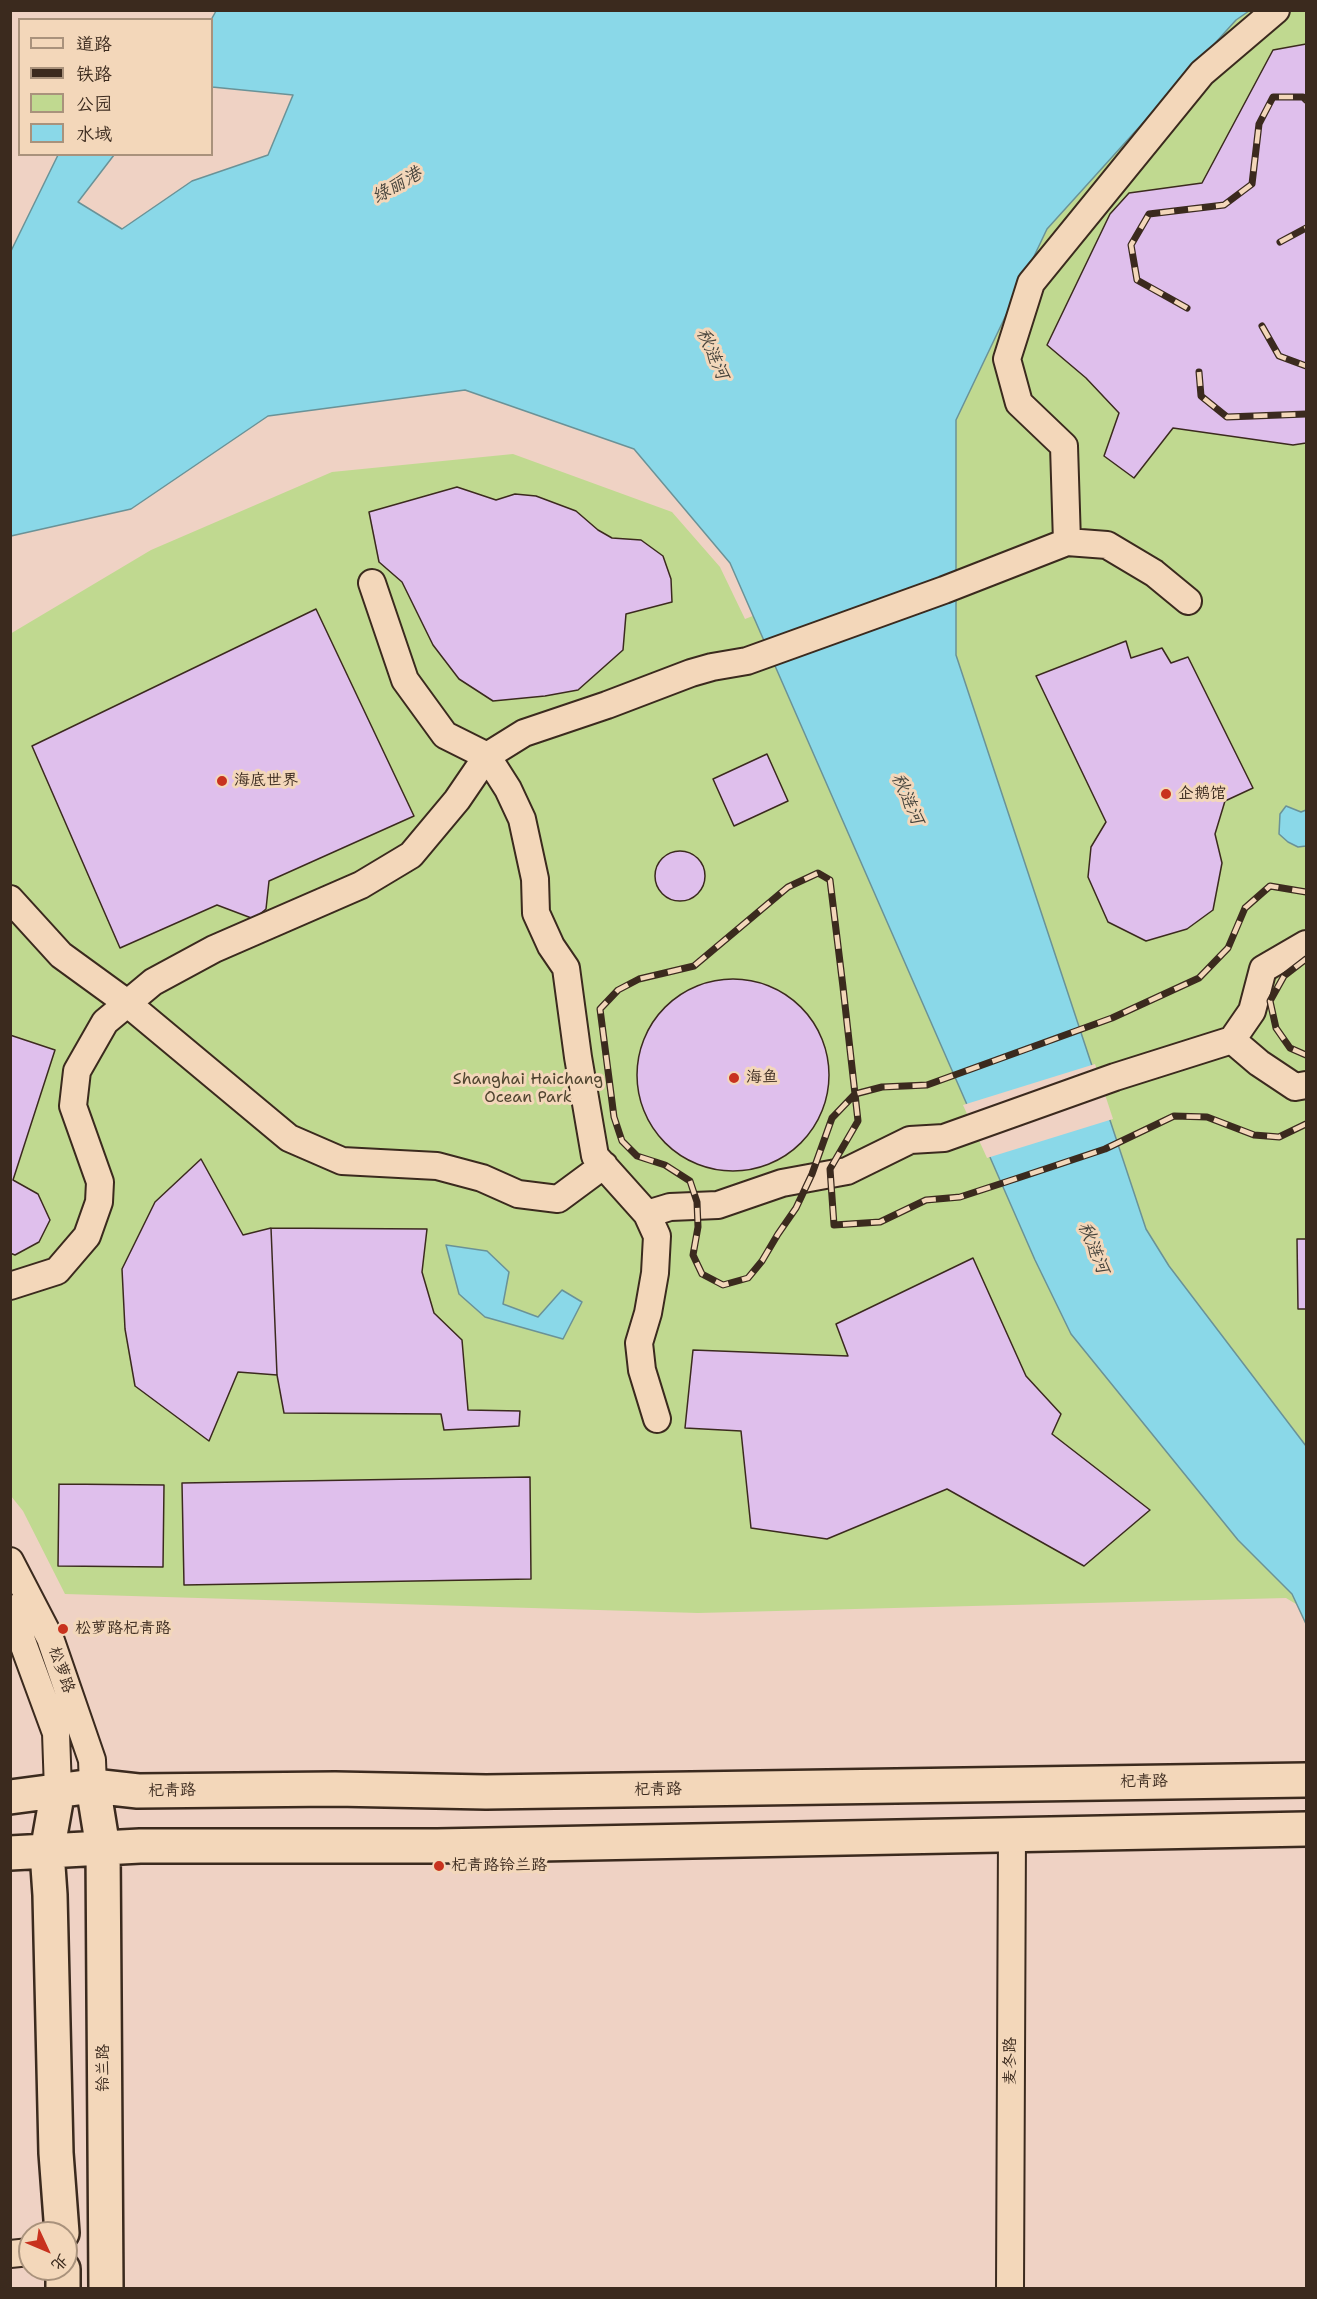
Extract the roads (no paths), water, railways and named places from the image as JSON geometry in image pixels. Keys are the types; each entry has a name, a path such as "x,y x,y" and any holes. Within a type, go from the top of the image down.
{"main road":[{"name":"杞青路","path":"10,1797 93,1786 138,1791 335,1789 486,1792 1306,1779"},
{"name":"铃兰路","path":"93,1786 103,1848 106,2289"},
{"path":"58,1790 47,1852 56,2153 61,2221"},
{"path":"10,1853 140,1846 449,1845 1306,1829"}],"street":[{"path":"1067,542 1064,446 1019,403 1007,359 1031,283 1202,72 1276,10"},
{"path":"10,1287 57,1271 87,1236 99,1202 100,1182 73,1106 77,1071 105,1022 153,982 214,949 360,885 411,855 457,800 487,756 524,733 691,673 747,661 944,590 1067,542 1107,545 1154,573 1188,601"},
{"path":"372,583 405,680 445,735 487,756 508,789 522,819 535,879 536,912 551,946 566,968 595,1156 647,1214 657,1236 648,1312 639,1344 642,1370 657,1419"},
{"path":"10,899 61,955 127,1003 288,1138 342,1161 437,1166 482,1179 518,1194 558,1199 604,1165"},
{"path":"647,1214 670,1207 718,1205 782,1183 847,1171 910,1140 944,1138 1115,1077 1232,1040 1252,1011 1263,969 1306,944"},
{"path":"1232,1040 1259,1063 1294,1087 1306,1085"},
{"name":"松萝路","path":"10,1561 50,1638 92,1760 93,1786"},
{"name":"松萝路","path":"10,1608 56,1733 58,1790"},
{"name":"麦冬路","path":"1010,2289 1012,1834"}],"water":[{"path":"216,11 1249,11 1236,20 1047,229 956,420 956,655 1146,1229 1169,1266 1306,1446 1306,1624 1292,1594 1238,1540 1071,1334 1035,1260 730,563 634,449 465,390 268,416 131,509 11,536 10,253 58,156 113,156 78,202 122,229 192,181 268,155 293,95 213,87 212,18"},
{"path":"1286,806 1301,812 1306,810 1306,846 1298,847 1279,834 1280,814"},
{"path":"446,1245 487,1251 509,1272 503,1304 538,1317 562,1290 582,1302 563,1339 485,1317 459,1294"}],"railway":[{"path":"1187,308 1137,280 1131,245 1149,214 1224,205 1252,184 1259,124 1273,97 1303,97 1306,100"},
{"path":"1280,242 1306,228"},
{"path":"1262,326 1279,356 1306,366"},
{"path":"1199,372 1201,396 1227,417 1306,414"},
{"path":"1306,892 1270,886 1245,908 1228,948 1199,978 1112,1018 927,1085 882,1087 855,1094 832,1118 812,1174 796,1208 762,1261 748,1278 723,1285 702,1274 693,1255 698,1227 697,1202 690,1181 665,1165 637,1156 622,1141 614,1117 600,1009 618,990 639,979 694,966 788,887 818,873 830,880 843,987 855,1094 858,1121 830,1169 834,1225 880,1222 926,1200 960,1197 1105,1149 1174,1116 1207,1117 1254,1135 1279,1137 1306,1124"},
{"path":"1306,959 1284,976 1270,1001 1276,1028 1290,1048 1306,1055"}],"place":[{"name":"海底世界","path":"222,781"},
{"name":"企鹅馆","path":"1166,794"},
{"name":"海鱼","path":"734,1078"},
{"name":"松萝路杞青路","path":"63,1629"},
{"name":"杞青路铃兰路","path":"439,1866"}],"water label":[{"name":"绿丽港","path":"397,186"},
{"name":"秋涟河","path":"712,354"},
{"name":"秋涟河","path":"907,799"},
{"name":"秋涟河","path":"1093,1248"}],"park label":[{"name":"Shanghai Haichang Ocean Park","path":"528,1089"}]}
